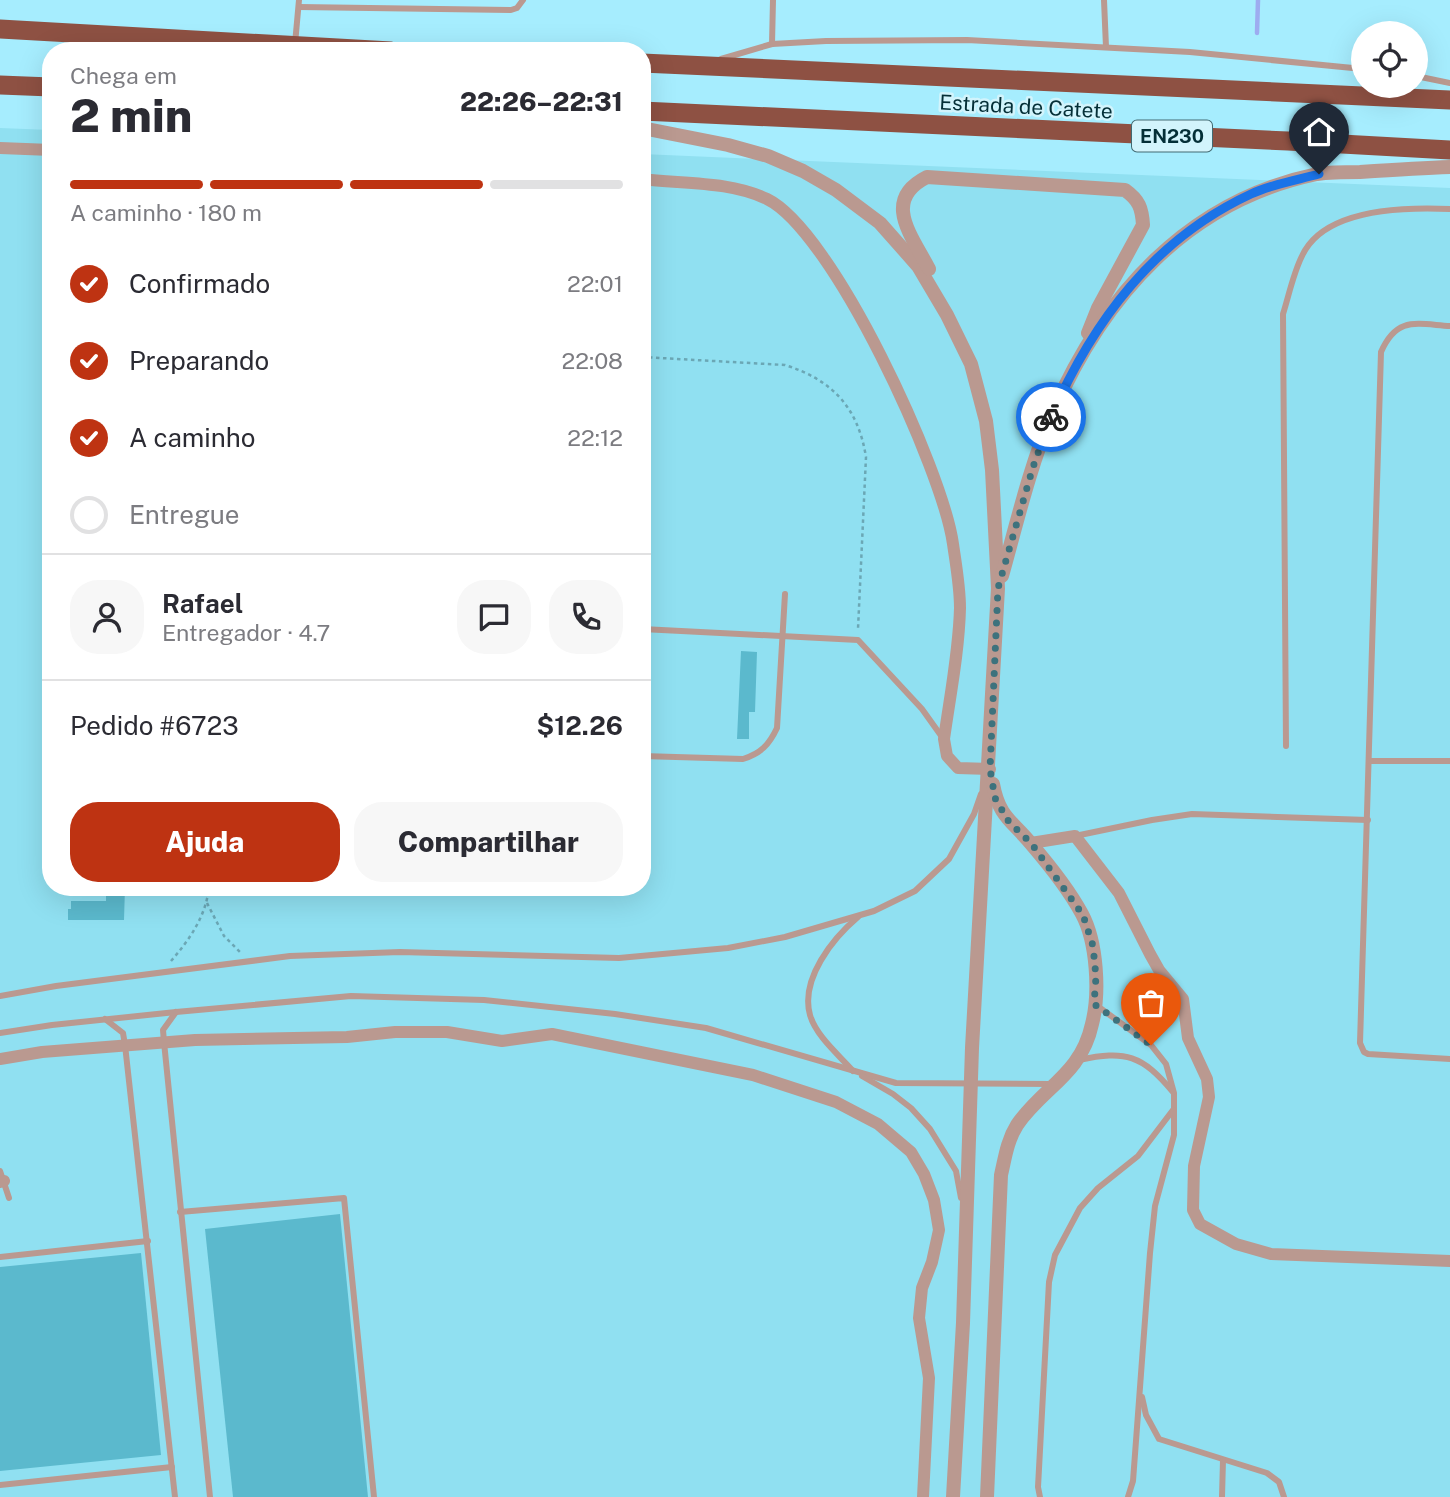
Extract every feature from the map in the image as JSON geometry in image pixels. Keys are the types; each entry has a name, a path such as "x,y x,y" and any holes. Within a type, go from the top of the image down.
{"highway":[{"path":"0,29 226,42"},
{"name":"Estrada de Catete","path":"651,63 1450,100"},
{"path":"0,85 42,87"},
{"name":"Estrada de Catete","path":"651,111 1450,150"}],"street":[{"path":"651,130 768,156 803,171 836,190 880,223 918,266 947,315 971,364"},
{"path":"0,148 42,150"},
{"path":"1074,367 1104,319 1142,271 1195,225 1253,193 1319,174 1450,167"},
{"path":"953,1497 963,1323 971,1085 998,588 992,470 986,421 971,364 947,304 902,215 902,202 908,191 927,177 1112,187 1125,190 1136,198 1143,210 1143,225 1098,308 1051,416 1033,467 998,588"},
{"path":"651,180 738,188 769,200 791,216 851,302 905,403 935,482 953,541 960,607 944,739 947,756 958,768 990,769"},
{"path":"987,1497 1001,1175 1007,1145 1017,1126 1058,1084 1086,1045 1093,1022 1096,977 1093,946 1083,915 1031,843 1009,822 995,798 990,769"},
{"path":"1031,843 1075,836 1119,893 1159,970 1182,999 1188,1038 1206,1079 1209,1097 1194,1177 1194,1210 1200,1224 1236,1244 1271,1254 1450,1261"},
{"path":"0,1059 41,1052 164,1042 346,1037 395,1032 447,1032 502,1041 552,1034 753,1075 836,1102 878,1124 911,1152 934,1199 939,1230 932,1262 922,1288 919,1318 929,1378 923,1497"}],"lane":[{"path":"295,42 299,4 511,10 517,8 523,0"},
{"path":"772,44 773,0"},
{"path":"1104,0 1105,47"},
{"path":"698,65 772,44 967,40 1190,52 1351,68"},
{"path":"1428,78 1450,83"},
{"path":"1286,746 1283,314 1302,256 1315,237 1339,222 1357,217 1411,207 1450,209"},
{"path":"1450,326 1401,326 1388,337 1381,352 1361,1048 1368,1054 1450,1059"},
{"path":"651,756 743,759 758,754 771,742 778,728 785,594"},
{"path":"651,629 858,639 922,709 944,739"},
{"path":"1370,761 1450,761"},
{"path":"0,996 56,986 290,956 400,952 619,958 729,948 785,937 874,911 915,891 949,859 974,814 990,769"},
{"path":"1075,836 1192,814 1368,820"},
{"path":"859,916 826,951 815,973 809,994 810,1015 821,1034 853,1072 893,1094 911,1108 930,1129 956,1171 966,1223"},
{"path":"0,1033 105,1019 351,996 484,1000 615,1014 706,1028 896,1083 1058,1084"},
{"path":"1094,1004 1151,1045 1166,1064 1174,1093 1174,1135 1154,1218 1133,1481 1134,1497"},
{"path":"176,1012 163,1030 210,1497"},
{"path":"105,1019 123,1034 125,1045 175,1497"},
{"path":"1077,1060 1107,1054 1127,1056 1157,1073 1174,1093"},
{"path":"1038,1497 1049,1282 1055,1255 1080,1208 1098,1188 1138,1156 1174,1108"},
{"path":"1,1178 9,1198"},
{"path":"180,1212 344,1198 374,1497"},
{"path":"0,1257 148,1241"},
{"path":"1141,1389 1146,1415 1159,1439 1267,1473 1279,1482 1284,1497"},
{"path":"1222,1497 1223,1460"},
{"path":"0,1485 172,1467"},
{"path":"1128,1497 1133,1481"}],"path":[{"path":"651,358 785,365 815,377 840,397 862,434 866,457 858,639"},
{"path":"152,974 172,960 188,940 208,896"},
{"path":"207,903 214,921 236,950 259,961"}],"shaded area":[{"path":"0,128 42,130 42,896 651,896 651,154 1450,188 1450,1497 0,1497"}],"building":[{"path":"741,651 757,652 755,712 749,712 749,739 737,739"},
{"path":"106,896 125,896 124,920 68,920 71,901 106,901"},
{"path":"340,1214 368,1497 233,1497 205,1229"},
{"path":"141,1253 161,1455 0,1471 0,1267"}],"waterway":[{"path":"1257,33 1258,0"}],"way so far":[{"path":"1051,417 1033,467 998,588 990,769 995,798 1009,822 1031,843 1083,915 1093,946 1096,977 1094,1004 1151,1045"}],"route":[{"path":"1051,417 1074,367 1104,319 1142,271 1195,225 1253,193 1319,174"}]}
